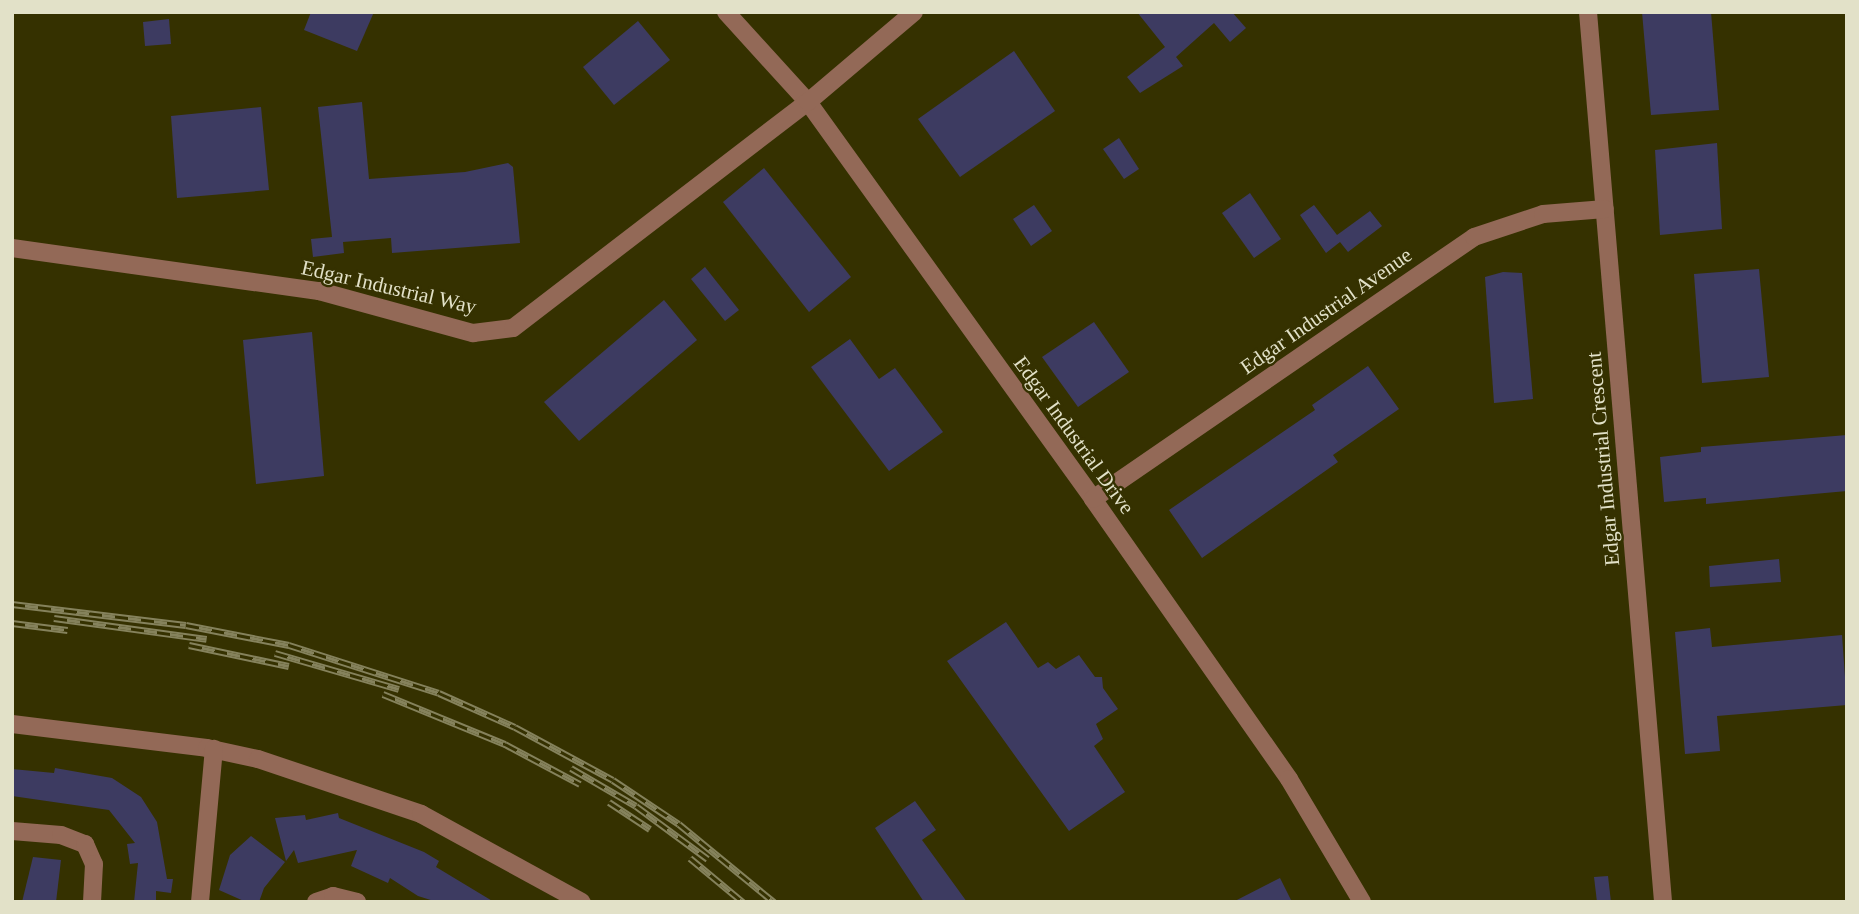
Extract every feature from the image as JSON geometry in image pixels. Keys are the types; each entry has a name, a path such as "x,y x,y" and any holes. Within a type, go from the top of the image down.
{"street":[{"name":"Edgar Industrial Drive","path":"726,12 808,102 1093,499 1289,779 1362,902"},
{"name":"Edgar Industrial Way","path":"12,248 319,291 473,332 513,328 808,102 914,12"},
{"name":"Edgar Industrial Crescent","path":"1588,12 1663,902"},
{"name":"Edgar Industrial Avenue","path":"1093,499 1474,237 1543,214 1605,209"},
{"path":"12,724 214,749 258,759 421,814 582,902"},
{"path":"200,902 214,749"},
{"path":"12,831 61,835 85,844 94,864 92,902"},
{"path":"317,902 333,896 357,902"}],"building":[{"path":"311,12 374,12 357,51 304,30"},
{"path":"1137,12 1232,12 1246,28 1230,42 1214,23 1176,57 1183,66 1140,93 1127,77 1165,47"},
{"path":"1642,12 1711,12 1719,110 1651,115"},
{"path":"169,19 171,44 145,46 143,22"},
{"path":"638,21 670,60 614,105 583,67"},
{"path":"1014,51 1055,111 960,177 918,119"},
{"path":"362,102 369,179 465,172 508,163 513,167 520,243 392,253 391,238 343,242 344,253 313,257 311,239 332,237 318,107"},
{"path":"261,107 269,190 177,198 171,116"},
{"path":"1119,138 1139,169 1124,179 1103,149"},
{"path":"1717,143 1722,229 1660,235 1655,150"},
{"path":"764,168 851,277 809,312 723,202"},
{"path":"1250,193 1281,239 1254,258 1222,213"},
{"path":"1034,205 1052,231 1031,246 1013,219"},
{"path":"1314,205 1337,235 1370,211 1382,226 1348,252 1340,242 1326,253 1300,215"},
{"path":"705,267 739,310 725,321 691,279"},
{"path":"1759,269 1769,377 1702,383 1694,274"},
{"path":"1503,272 1522,273 1533,399 1494,403 1485,277"},
{"path":"664,300 697,340 579,441 544,402"},
{"path":"1094,322 1129,372 1078,407 1042,357"},
{"path":"312,332 324,476 256,484 243,340"},
{"path":"850,339 879,379 895,368 943,432 889,471 811,367"},
{"path":"1368,366 1399,409 1333,455 1338,462 1202,558 1169,510 1315,410 1312,405"},
{"path":"1847,435 1847,491 1706,504 1706,498 1664,502 1660,457 1701,452 1701,447"},
{"path":"1779,559 1781,582 1710,587 1709,566"},
{"path":"1006,622 1038,668 1048,662 1056,669 1079,655 1095,677 1102,677 1103,688 1118,709 1096,724 1103,739 1094,746 1125,792 1069,831 947,661"},
{"path":"1710,628 1712,647 1842,635 1847,705 1717,716 1720,751 1685,754 1675,632"},
{"path":"55,768 112,778 141,797 157,822 167,879 173,879 171,893 156,891 156,902 134,902 138,863 130,864 127,844 135,843 109,810 12,796 12,769 54,773"},
{"path":"915,801 936,830 922,840 967,902 924,902 875,828"},
{"path":"338,813 339,818 424,852 439,861 436,867 494,902 437,902 418,896 390,878 388,883 351,866 357,850 298,863 294,850 286,861 275,818 305,815 306,820"},
{"path":"251,836 285,862 264,888 259,902 246,902 219,890 230,855"},
{"path":"33,857 61,860 56,902 22,902"},
{"path":"1608,876 1611,902 1597,902 1594,877"},
{"path":"1280,878 1292,902 1233,902"}],"railway":[{"path":"12,604 186,625 289,645 439,693 515,727 613,780 679,824 774,902"},
{"path":"54,618 207,639"},
{"path":"12,623 68,630"},
{"path":"189,645 289,666"},
{"path":"275,653 399,689"},
{"path":"383,694 505,744 580,784"},
{"path":"571,768 636,806 708,859"},
{"path":"609,802 650,829"},
{"path":"690,858 743,902"}]}
